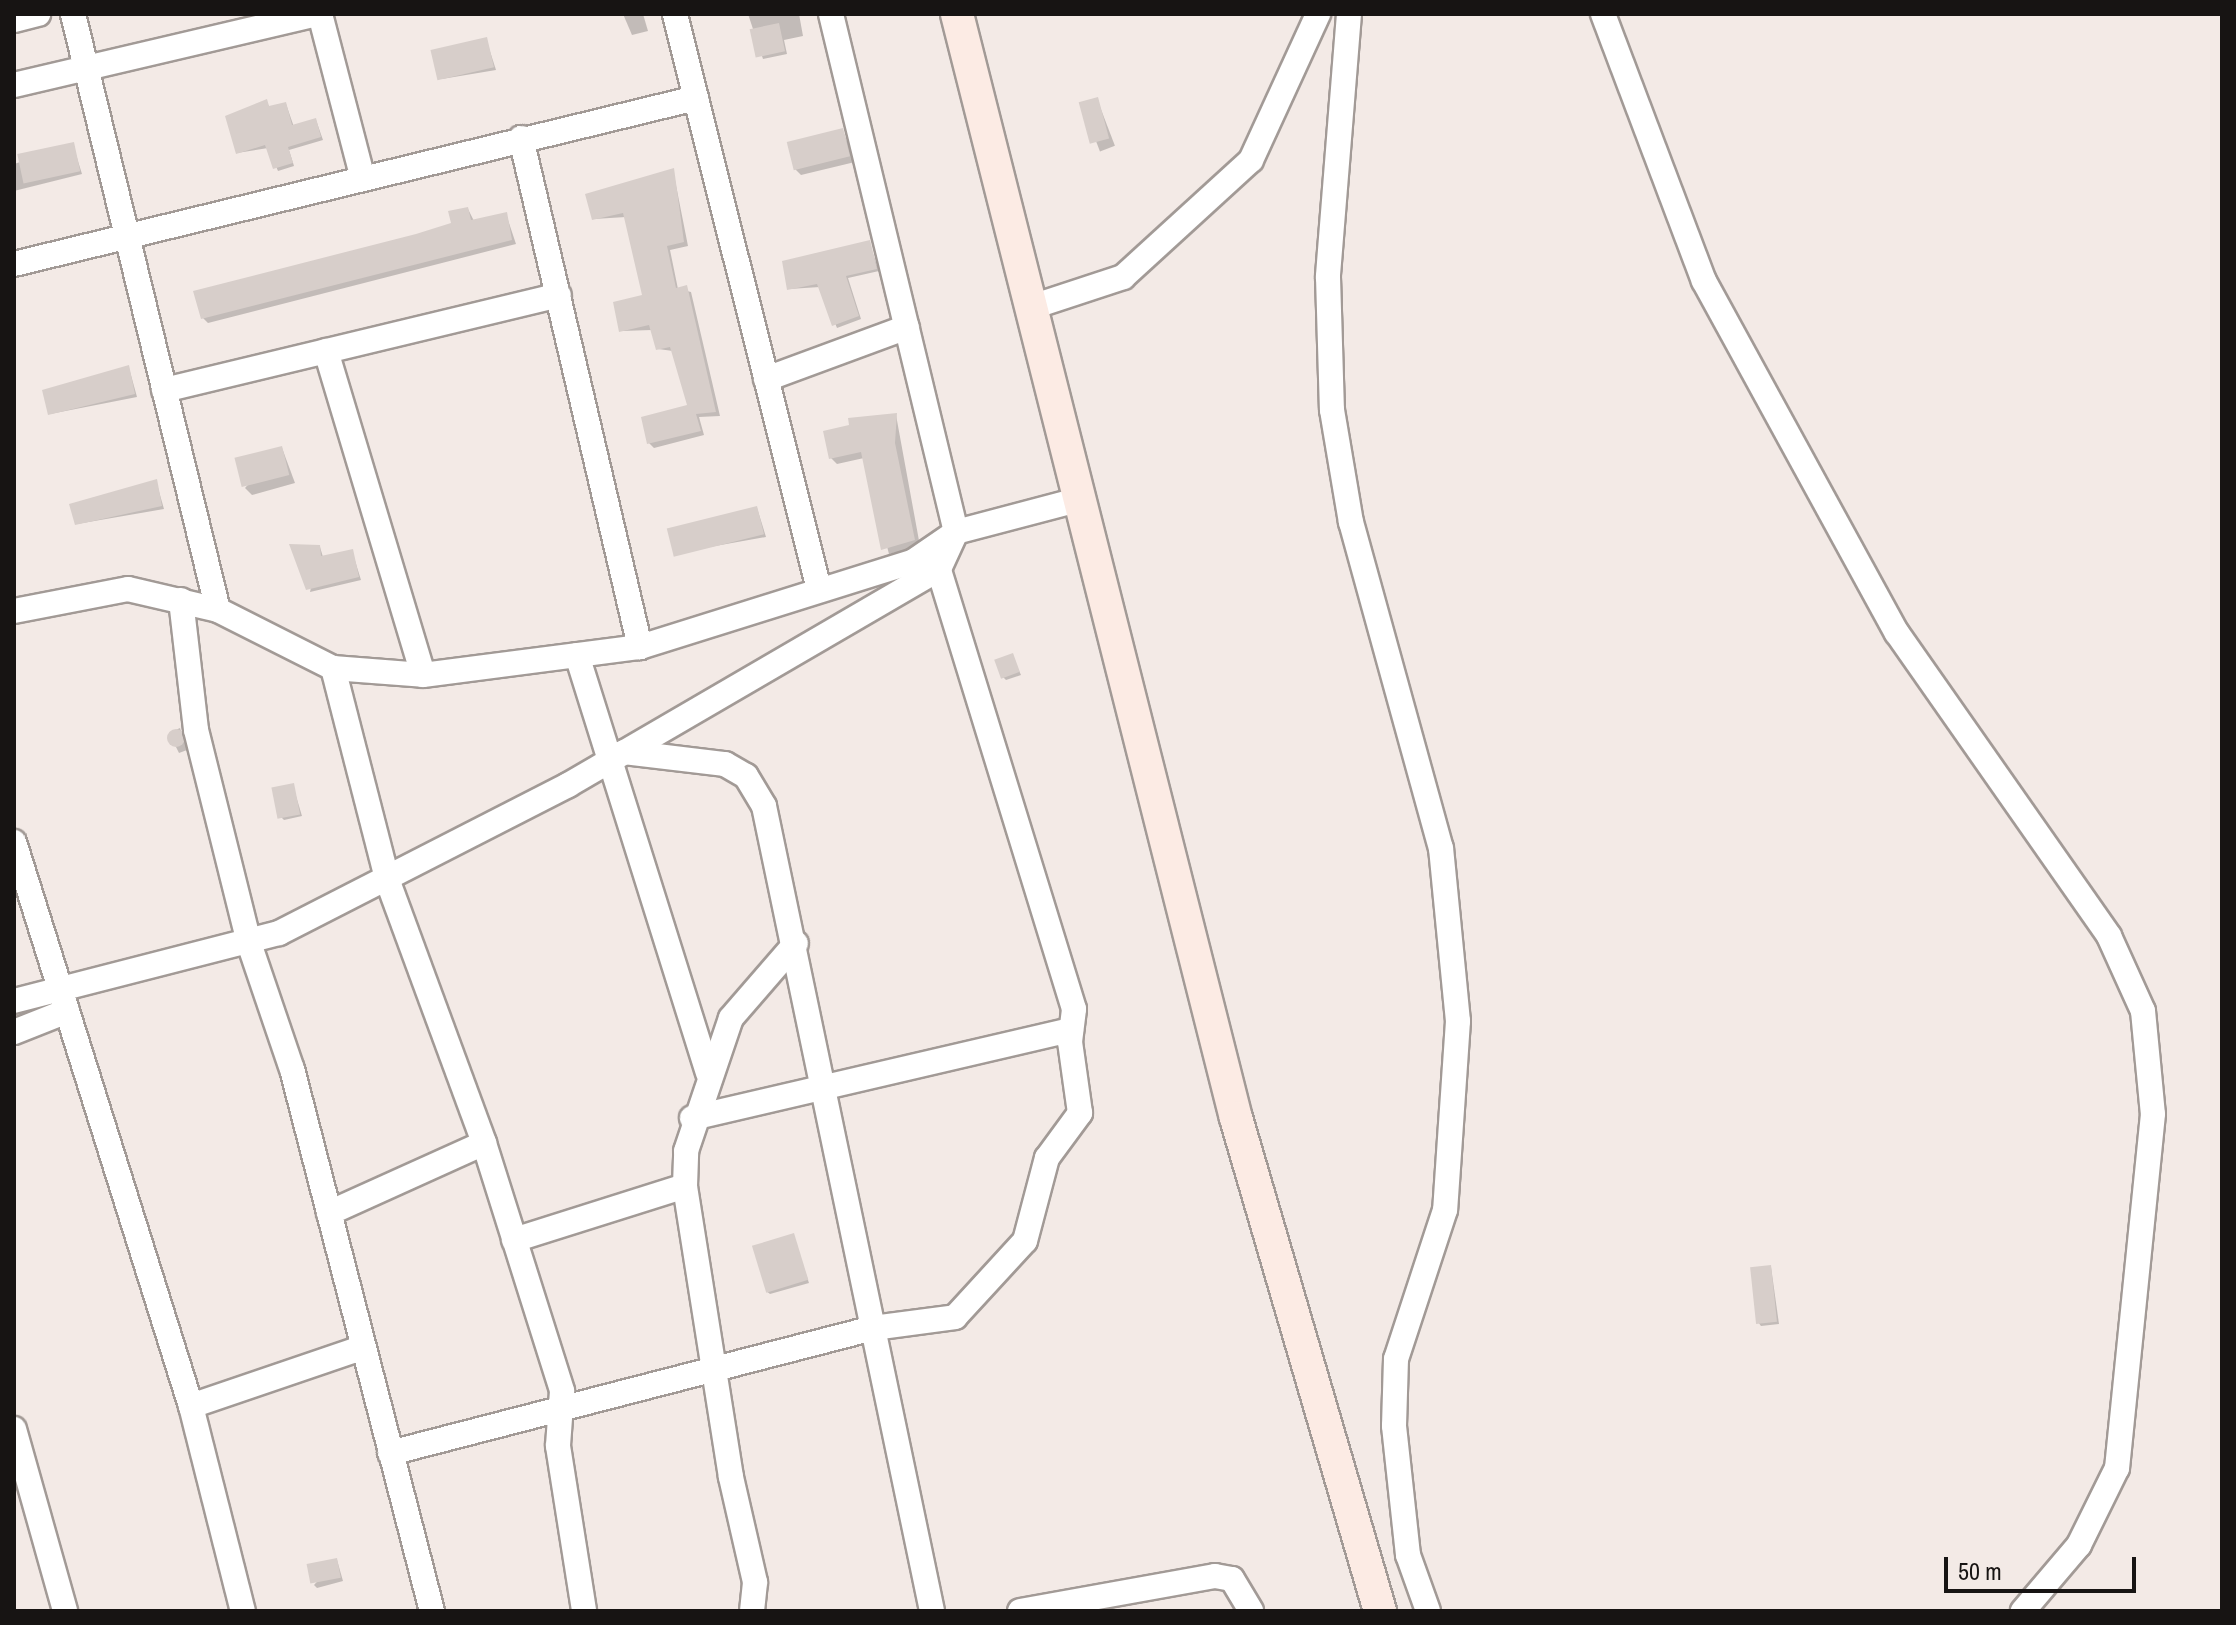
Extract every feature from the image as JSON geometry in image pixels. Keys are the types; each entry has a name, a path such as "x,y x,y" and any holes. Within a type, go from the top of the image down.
{"main road":[{"path":"957,14 1236,1118 1380,1611"}],"street":[{"path":"14,20 38,14"},
{"path":"73,14 218,610"},
{"path":"14,85 318,14 362,175"},
{"path":"675,14 819,590"},
{"path":"14,1032 64,1000 249,943 387,879 616,756 939,569 956,532 831,14"},
{"path":"1032,307 1123,277 1251,160 1318,14"},
{"path":"1349,14 1328,277 1332,410 1351,522 1441,848 1458,1021 1445,1210 1396,1359 1394,1426 1406,1541 1428,1611"},
{"path":"1603,14 1704,281 1897,633 2109,936 2146,1022 2153,1114 2117,1468 2079,1545 2023,1611"},
{"path":"14,264 362,175 696,98"},
{"path":"521,138 640,647"},
{"path":"164,390 559,295"},
{"path":"766,379 907,327"},
{"path":"326,351 423,675"},
{"path":"14,611 128,589 218,610 333,668 423,675 640,647 914,561 956,532 1081,499"},
{"path":"390,1453 873,1328 966,1313 990,1275 1025,1241 1047,1158 1080,1113 1071,1030 1074,1009 1058,938 939,569"},
{"path":"181,600 196,730 249,943 329,1213 361,1348 432,1611"},
{"path":"577,655 616,756 708,1073"},
{"path":"333,668 387,879 484,1143 563,1407 558,1446 584,1611"},
{"path":"616,756 725,764 746,776 764,806 796,943 823,1090 932,1611"},
{"path":"14,842 191,1406 243,1611"},
{"path":"752,1611 755,1582 731,1477 719,1369 685,1186 692,1118 731,1018 796,943"},
{"path":"14,1001 64,1000"},
{"path":"692,1118 1071,1030"},
{"path":"329,1213 484,1143"},
{"path":"514,1240 685,1186"},
{"path":"191,1406 361,1348"},
{"path":"14,1429 25,1508 65,1611"},
{"path":"1020,1611 1215,1576 1232,1579 1251,1611"}],"building":[{"path":"779,23 785,51 756,58 750,29"},
{"path":"487,37 494,67 437,80 430,50"},
{"path":"1098,97 1109,139 1090,144 1079,102"},
{"path":"267,99 269,106 286,102 292,125 316,118 321,137 288,147 293,163 273,169 265,145 236,154 225,116"},
{"path":"843,128 850,156 794,170 787,142"},
{"path":"74,142 80,171 24,183 17,154"},
{"path":"674,168 684,242 667,246 676,288 687,285 716,412 696,414 701,431 647,444 641,417 687,405 670,347 656,350 649,325 619,332 613,302 642,295 623,213 592,220 585,194"},
{"path":"468,207 471,220 507,212 512,240 201,319 193,291 416,234 451,223 448,211"},
{"path":"870,240 877,269 846,276 859,316 832,326 817,284 787,290 782,261"},
{"path":"129,365 135,394 48,415 42,390"},
{"path":"897,413 895,443 915,540 881,550 861,452 829,459 823,431 849,425 848,418"},
{"path":"282,446 289,475 242,487 234,458"},
{"path":"157,479 162,506 75,525 69,504"},
{"path":"757,506 764,534 674,557 667,528"},
{"path":"289,544 320,545 321,556 353,549 359,577 306,590"},
{"path":"1013,653 1020,672 1001,679 994,660"},
{"path":"172,729 180,729 185,738 183,745 172,747 167,742 167,734"},
{"path":"294,783 300,814 278,819 271,787"},
{"path":"794,1233 808,1280 766,1293 752,1246"},
{"path":"1771,1265 1777,1322 1756,1324 1750,1267"},
{"path":"337,1558 341,1578 310,1584 307,1564"}]}
